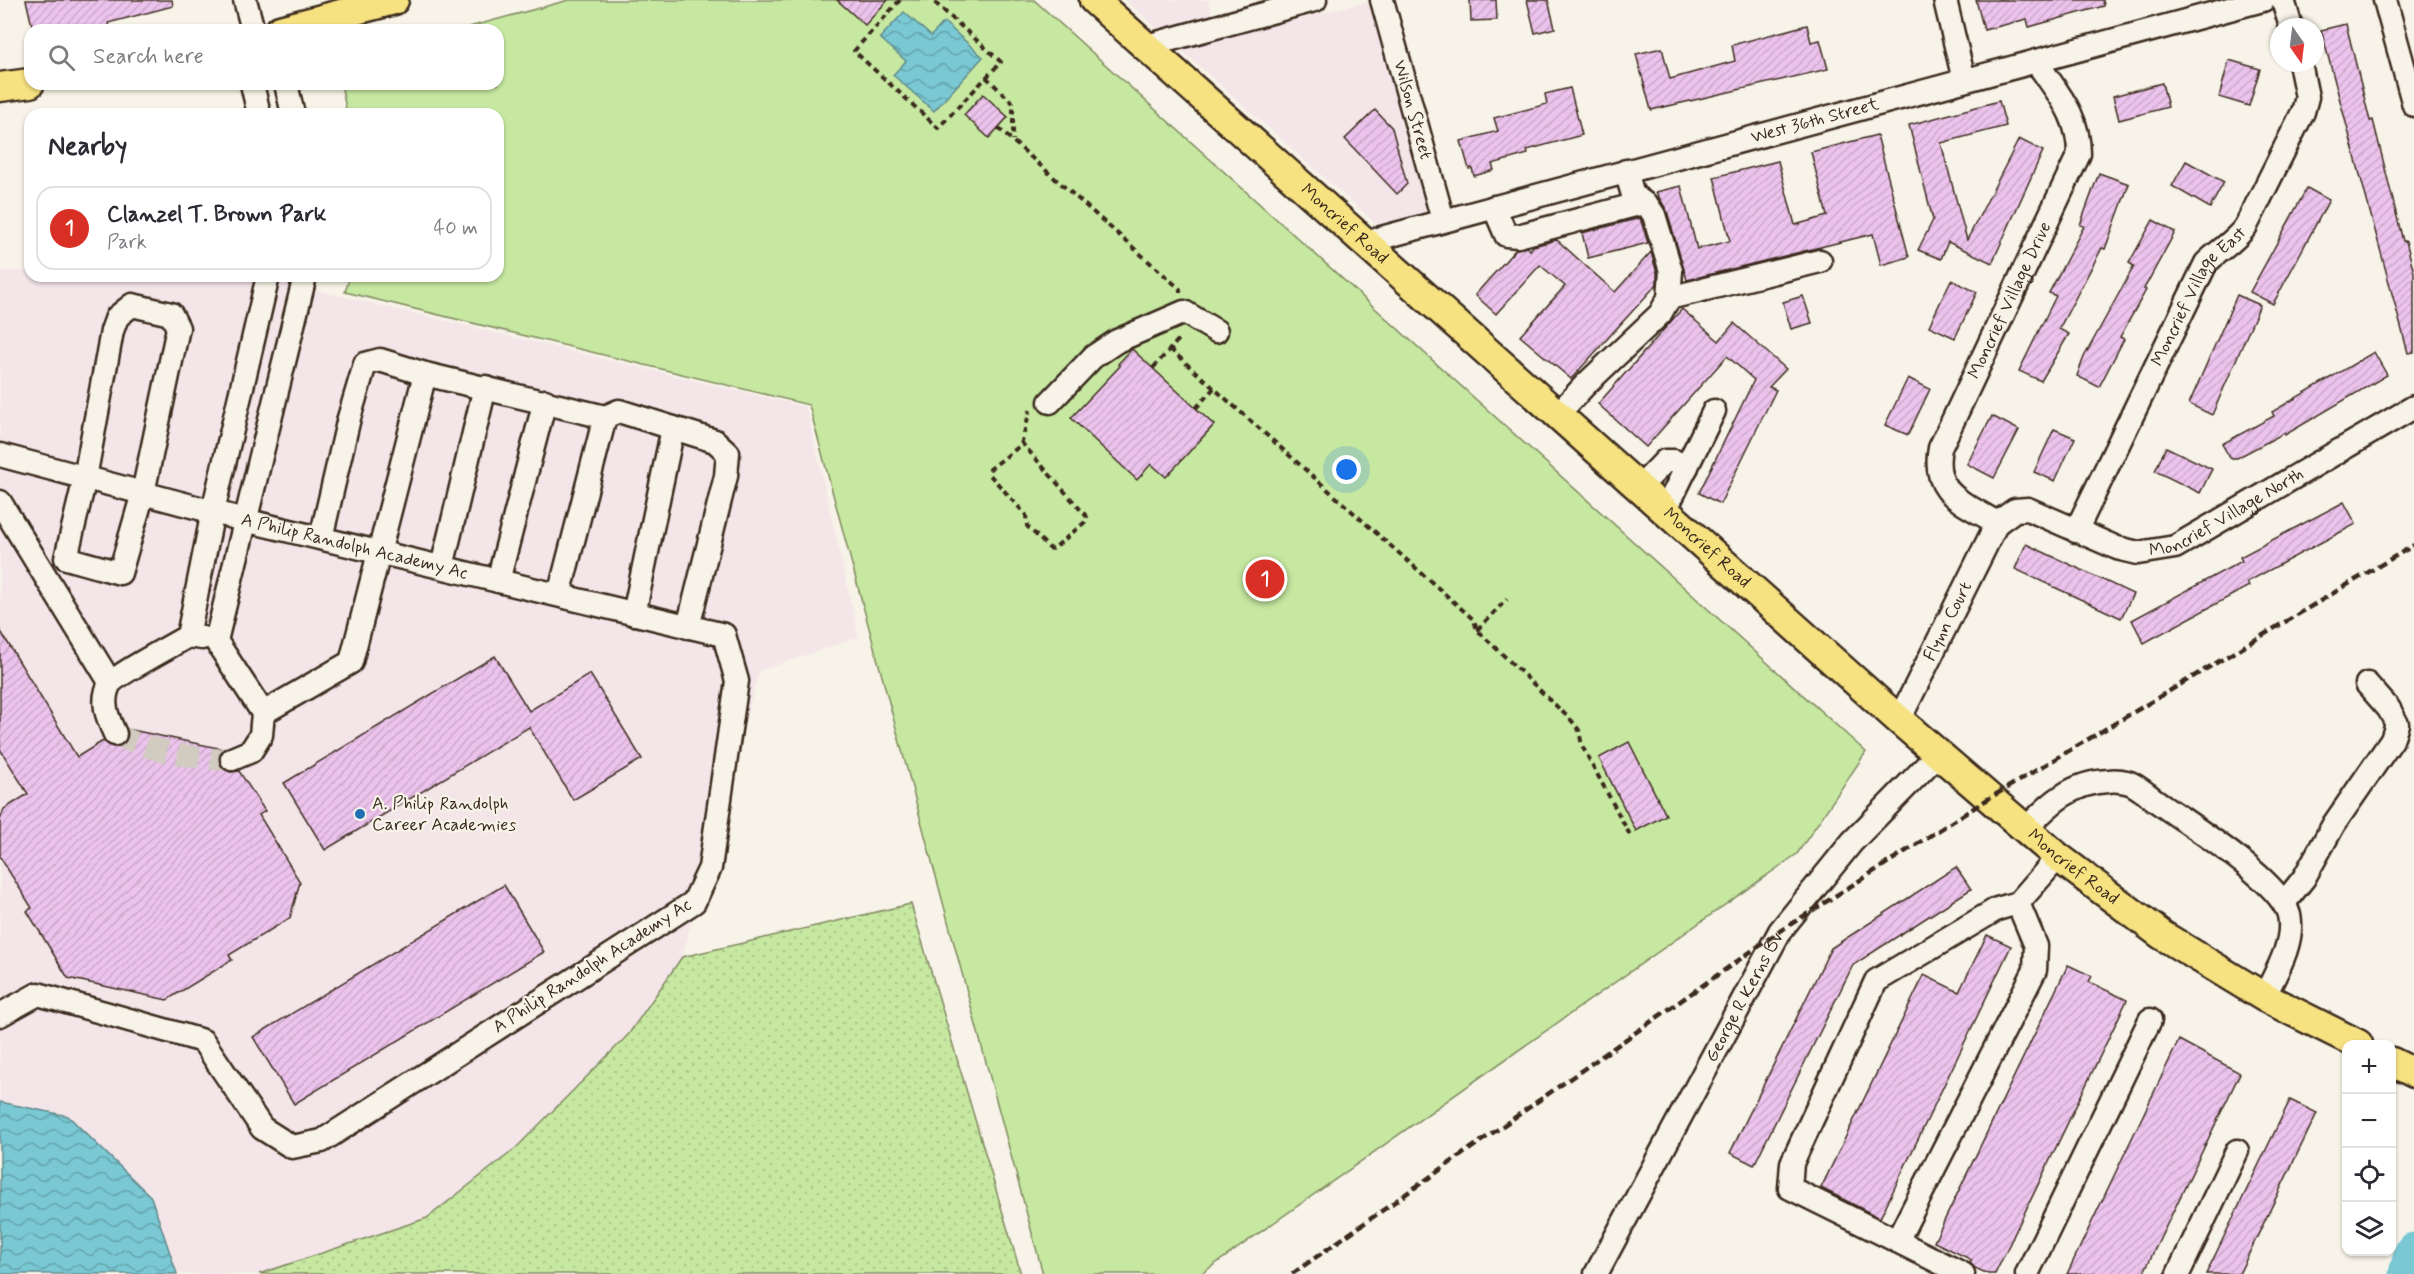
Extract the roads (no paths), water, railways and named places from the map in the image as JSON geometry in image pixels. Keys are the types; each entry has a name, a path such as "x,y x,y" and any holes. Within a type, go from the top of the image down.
{"main road":[{"path":"303,24 394,0"},
{"name":"Moncrief Road","path":"1094,0 2025,830 2162,935 2264,997 2350,1040"},
{"path":"0,87 24,84"},
{"path":"2396,1064 2414,1073"}],"street":[{"path":"245,0 251,24"},
{"path":"1146,46 1315,0"},
{"name":"Wilson Street","path":"1382,0 1443,220"},
{"path":"1945,0 1964,80"},
{"name":"West 36th Street","path":"1366,242 2263,0"},
{"path":"2283,0 2288,18"},
{"path":"2385,0 2414,105"},
{"name":"Moncrief Village Drive","path":"1997,523 1949,494 1941,484 1937,462 1944,438 2079,154 2079,133 2072,114 2036,61"},
{"name":"Moncrief Village East","path":"2076,531 2206,263 2217,252 2236,240 2247,226 2303,112 2307,97 2302,72"},
{"path":"253,90 258,108"},
{"path":"287,90 292,108"},
{"path":"1558,414 1585,385 1660,315 1669,298 1671,271 1654,215 1633,195 1626,171"},
{"path":"1494,207 1506,235 1518,236 1642,203"},
{"path":"1669,298 1820,261"},
{"path":"188,636 213,511 267,282"},
{"name":"A Philip Randolph Academy Ac","path":"0,1015 38,994 203,1041 262,1128 292,1147 322,1141 694,902 710,868 738,681 724,635 244,520 304,282"},
{"path":"43,573 66,558 85,478 112,331 117,317 132,305 171,314 178,328 177,342 143,493 120,573 66,558"},
{"path":"1051,400 1093,357 1117,341 1199,321"},
{"path":"321,538 349,418 365,364 380,360 425,374 546,401 605,417 619,411 715,441 728,453 726,476 688,627"},
{"path":"263,714 351,662 425,374"},
{"path":"442,567 485,387"},
{"path":"498,581 546,401"},
{"name":"Moncrief Village North","path":"1997,523 2015,510 2028,509 2076,531 2138,553 2175,547 2414,407"},
{"path":"1666,509 1714,411"},
{"path":"559,596 605,417"},
{"path":"634,614 673,428"},
{"path":"0,455 244,520 216,641 263,714 261,735 251,751 232,759"},
{"path":"1640,487 1665,461 1674,460 1687,467"},
{"path":"0,502 110,682"},
{"name":"Flynn Court","path":"1899,720 1997,523"},
{"path":"115,734 106,715 105,697 110,682 188,636 216,641"},
{"path":"2284,903 2304,878 2334,824 2392,740 2397,724 2389,709 2367,684"},
{"name":"George R Kerns Bv","path":"1596,1274 1780,931 1852,842 1939,753"},
{"path":"2025,830 2057,798 2084,784 2110,780 2131,783 2253,872 2284,903 2291,928 2288,942 2264,997"},
{"path":"1963,1274 1790,1188 1792,1163 1876,981 1997,909 2018,903 2058,857"},
{"path":"1897,1241 2035,970 2036,946 2018,903"},
{"path":"2027,1274 2150,1020"},
{"path":"2178,1274 2237,1151"}],"water":[{"path":"904,12 931,36 944,22 983,57 934,111 893,75 906,61 880,38"},
{"path":"0,1102 68,1116 151,1197 177,1274 0,1274"}],"waterway":[{"path":"2408,1274 2414,1252"}],"tunnel":[{"path":"115,734 141,745 172,753 232,759"}],"railway":[{"path":"1292,1274 1780,931 1988,799 2414,545"}],"place":[{"name":"Clanzel T. Brown Park","path":"1265,579"},
{"name":"A. Philip Randolph Career Academies","path":"360,814"}]}
